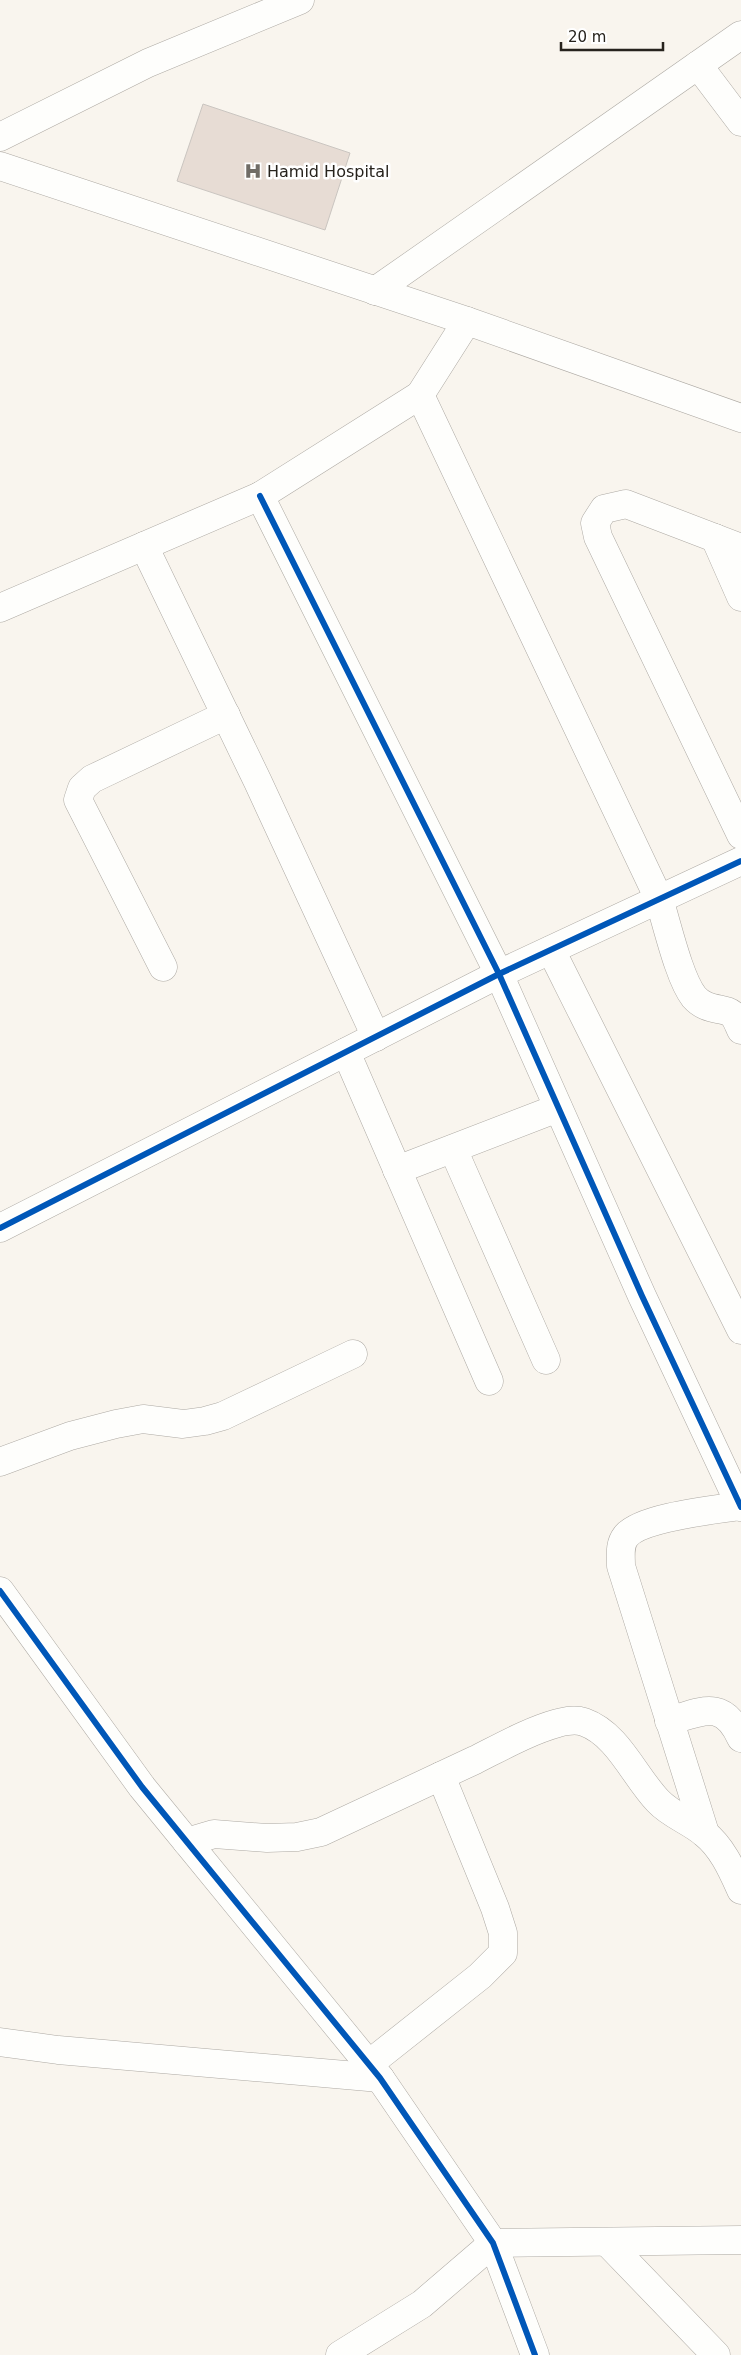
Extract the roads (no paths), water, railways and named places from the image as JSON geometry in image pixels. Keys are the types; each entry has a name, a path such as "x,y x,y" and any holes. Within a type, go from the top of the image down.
{"street":[{"path":"0,137 148,63 300,0"},
{"path":"375,290 741,35"},
{"path":"698,65 741,122"},
{"path":"0,166 467,321 741,418"},
{"path":"0,608 260,496 420,395 467,321"},
{"path":"420,395 659,899 685,979 693,995 701,1004 711,1009 724,1010 734,1015 741,1030"},
{"path":"260,496 499,974 642,1296 741,1507 685,1515 640,1526 626,1536 620,1548 622,1566 705,1833 730,1867 741,1890"},
{"path":"741,548 626,504 604,509 595,523 598,537 609,561 741,835"},
{"path":"715,538 741,597"},
{"path":"144,546 376,1036"},
{"path":"163,967 78,800 82,788 92,779 226,716"},
{"path":"0,1228 499,974 741,861"},
{"path":"551,950 741,1330"},
{"path":"346,1052 489,1381"},
{"path":"397,1170 558,1108"},
{"path":"453,1149 546,1360"},
{"path":"0,1462 70,1436 116,1424 143,1419 183,1424 214,1419 353,1354"},
{"path":"0,1591 142,1787 375,2071 493,2243 535,2355"},
{"path":"669,1722 708,1709 722,1712 734,1723 741,1738"},
{"path":"187,1842 214,1834 267,1838 297,1837 321,1832 557,1723 571,1720 583,1722 601,1731 616,1746 661,1804 705,1833"},
{"path":"0,2042 58,2050 375,2071 503,1953 503,1933 495,1908 440,1776"},
{"path":"340,2355 422,2304 493,2243 741,2240"},
{"path":"607,2242 716,2355"}],"place":[{"name":"Hamid Hospital","path":"253,171"}]}
